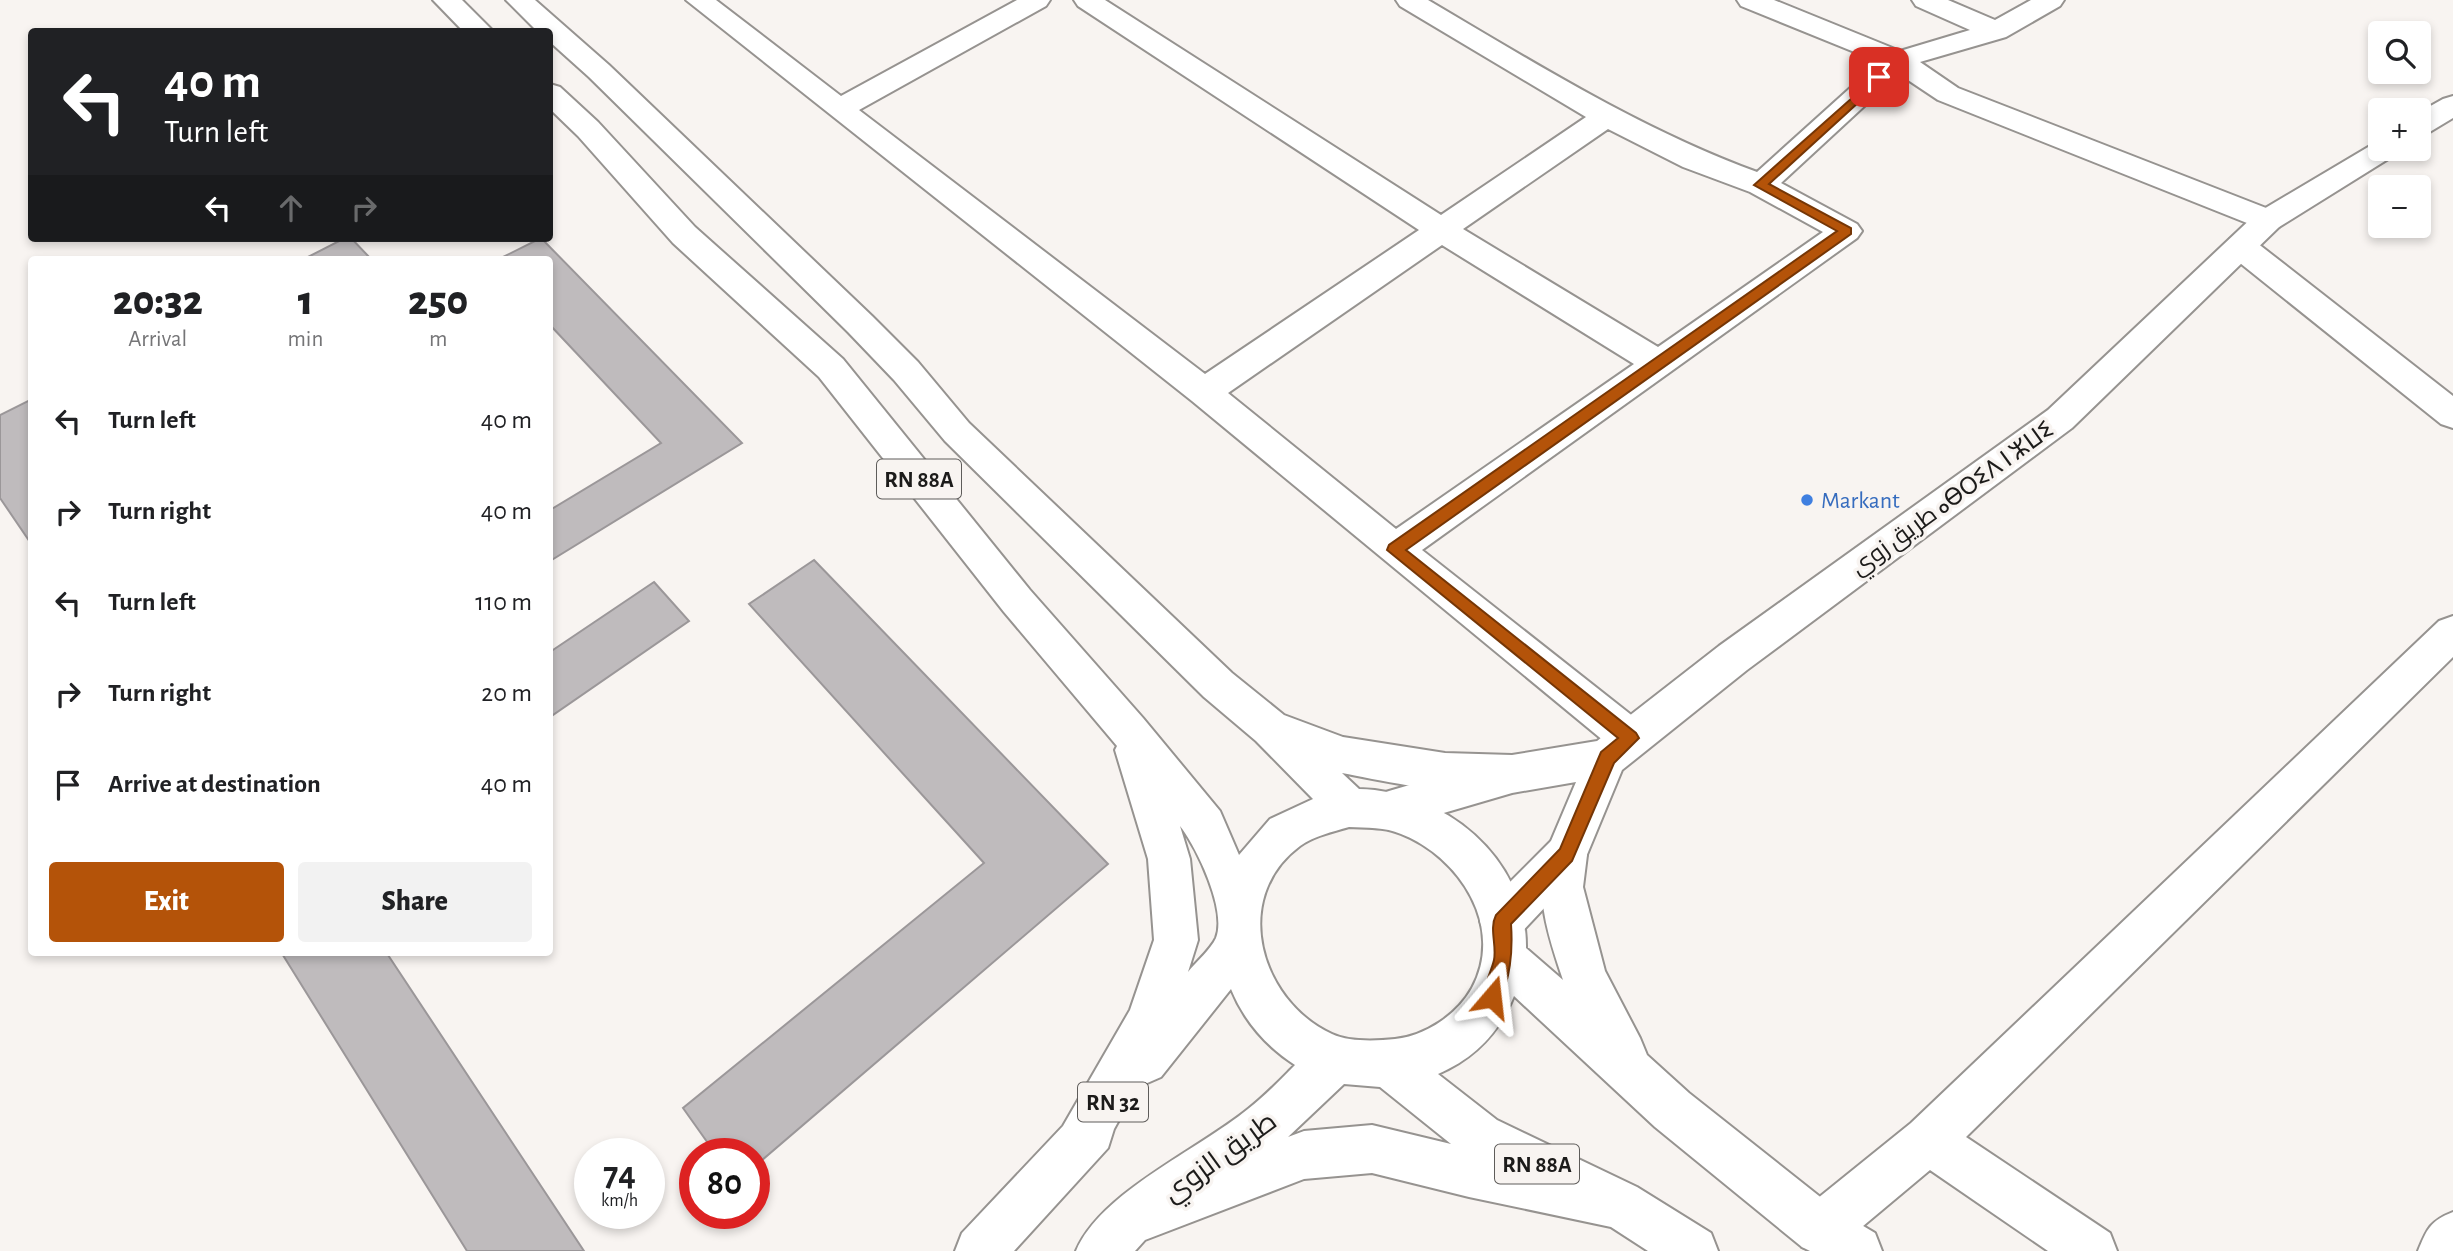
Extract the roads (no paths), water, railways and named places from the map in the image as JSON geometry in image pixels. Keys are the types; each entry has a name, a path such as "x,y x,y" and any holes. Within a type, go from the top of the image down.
{"main road":[{"path":"446,0 477,28"},
{"path":"519,0 551,28"},
{"path":"699,0 1204,391 1395,550 1619,748"},
{"path":"839,109 1037,0"},
{"path":"1087,0 1441,230 1657,362"},
{"path":"1395,550 1657,362 1846,231 1761,185 1694,160 1606,117 1409,0"},
{"path":"1750,0 1898,60 1948,94 2268,220"},
{"path":"1925,0 1996,31"},
{"path":"1761,185 1898,60 1996,31 2051,0"},
{"path":"553,30 599,71 860,324 906,371 957,432 1218,685 1369,809 1428,823 1462,848 1488,882 1503,939 1492,997 1468,1031 1432,1054 1390,1065 1336,1059 1300,1041 1269,1015 1248,982 1238,925 1254,868 1278,838 1311,818 1369,809 1619,748"},
{"name":"RN 88A","path":"553,96 588,129 684,235 831,368 1017,601 1129,731 1205,825 1238,925"},
{"path":"2431,119 2453,105"},
{"path":"1204,391 1606,117"},
{"name":"طريق زوي ⴰⴱⵔⵉⴷ ⵏ ⵣⵡⵉ","path":"1619,748 1733,658 2060,419 2268,220 2368,158"},
{"path":"2241,247 2453,415"},
{"path":"1503,939 1672,1110 1838,1240 1928,1140 2453,632"},
{"path":"1270,728 1343,755 1445,771 1512,775"},
{"path":"1076,1150 1149,1021 1175,940 1169,859 1129,731"},
{"path":"1503,939 1566,855 1619,748"},
{"path":"1566,855 1561,887 1586,979 1633,1072"},
{"name":"RN 32","path":"980,1251 1076,1150 1238,925"},
{"name":"طريق الزوي","path":"1114,1237 1265,1126 1336,1059"},
{"name":"RN 88A","path":"1390,1065 1480,1137 1619,1204 1693,1251"},
{"path":"1928,1140 2092,1251"},
{"path":"1114,1237 1304,1155 1372,1149 1469,1173 1619,1204"},
{"path":"2443,1251 2453,1237"}],"place":[{"name":"Markant","path":"1807,500"}]}
